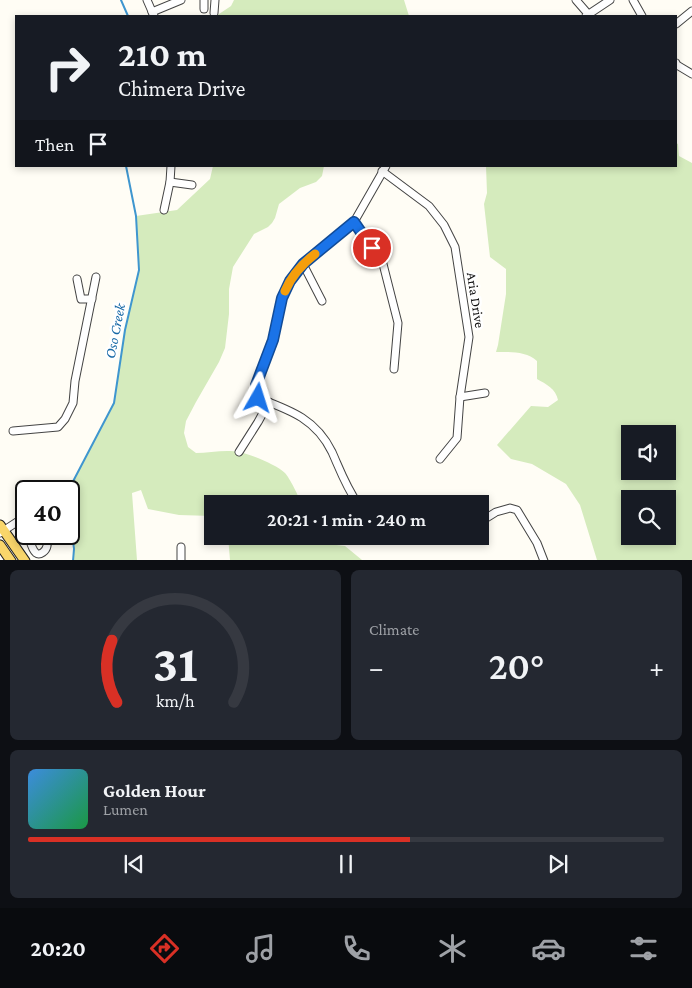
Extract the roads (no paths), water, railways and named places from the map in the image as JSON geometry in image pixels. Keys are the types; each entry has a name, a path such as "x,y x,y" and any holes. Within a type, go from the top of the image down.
{"main road":[{"path":"1,529 25,560"},
{"path":"0,545 11,560"}],"street":[{"path":"146,0 153,14 181,0"},
{"path":"204,0 204,10"},
{"path":"214,13 215,0"},
{"path":"576,0 587,15"},
{"path":"589,15 610,0"},
{"path":"633,0 641,15"},
{"path":"677,23 692,11"},
{"path":"677,65 692,74"},
{"path":"164,210 171,167"},
{"path":"352,495 331,450 321,434 312,424 299,415 258,398 256,385 273,340 282,298 290,281 303,264 354,222 364,208 384,169"},
{"name":"Aria Drive","path":"384,169 429,206 444,226 455,247 469,337 460,396 457,438 440,459"},
{"path":"170,182 192,185"},
{"path":"354,222 382,260 398,323 394,369"},
{"path":"303,264 322,301"},
{"path":"13,431 58,427 65,419 73,403 96,277"},
{"path":"77,279 81,299 92,299"},
{"path":"460,396 485,393"},
{"path":"239,452 269,402"},
{"path":"489,516 510,508 517,510 537,543 544,560"},
{"path":"1,529 15,522"},
{"path":"32,545 36,553 39,554 42,554 47,545"},
{"path":"181,547 181,560"}],"waterway":[{"name":"Oso Creek","path":"121,0 128,15"},
{"name":"Oso Creek","path":"74,480 114,403 125,330 139,270 136,216 126,167"},
{"name":"Oso Creek","path":"73,560 74,545"}]}
